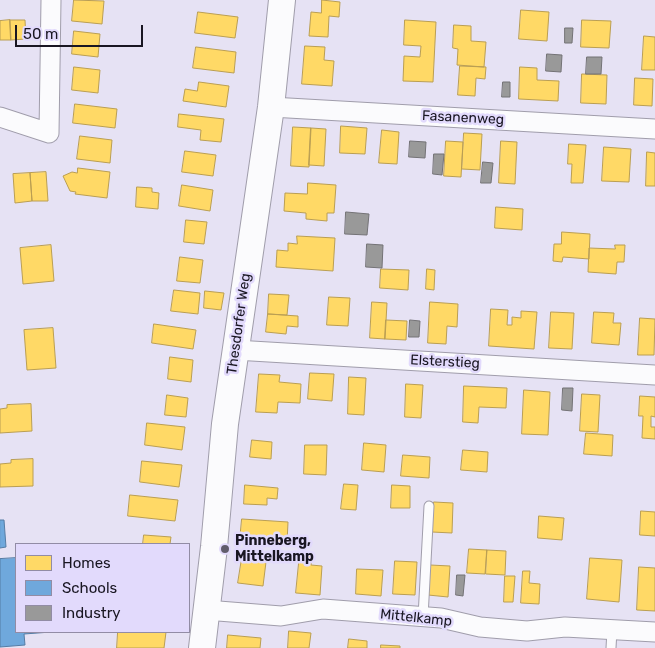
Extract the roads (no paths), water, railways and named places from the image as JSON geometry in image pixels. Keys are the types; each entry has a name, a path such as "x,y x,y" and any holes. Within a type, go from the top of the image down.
{"street":[{"path":"0,117 49,133 51,0"},
{"name":"Thesdorfer Weg","path":"202,648 225,424 271,107 282,0"},
{"name":"Fasanenweg","path":"271,107 655,129"},
{"name":"Elsterstieg","path":"235,350 655,375"},
{"name":"Mittelkamp","path":"206,610 281,616 323,610 441,618 480,627 527,631 565,627 611,639 655,632"}],"lane":[{"path":"422,617 429,506"}],"place":[{"name":"Pinneberg, Mittelkamp","path":"225,549"}]}
